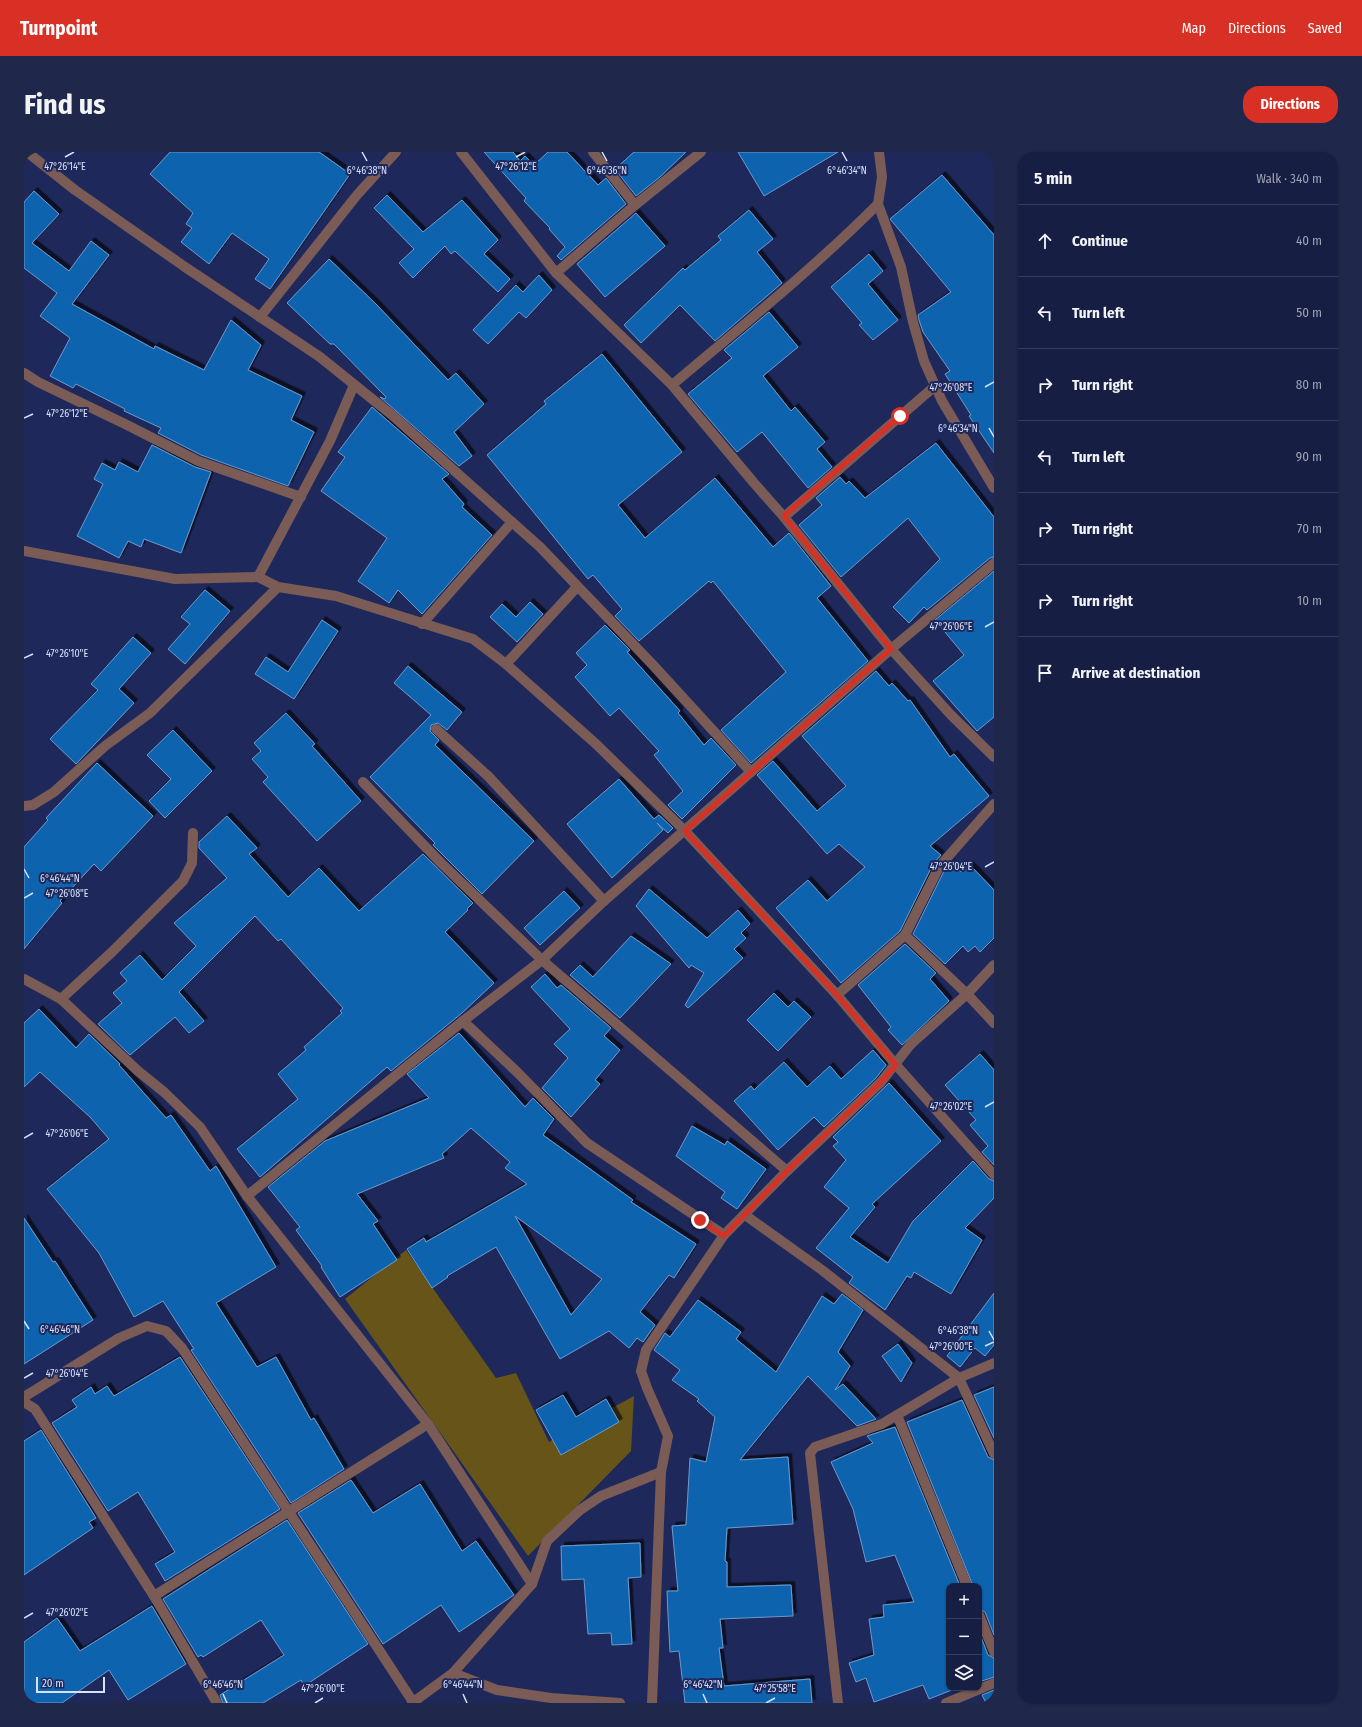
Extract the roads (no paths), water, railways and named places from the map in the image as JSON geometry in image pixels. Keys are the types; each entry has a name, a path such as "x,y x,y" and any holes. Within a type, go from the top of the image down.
{"street":[{"path":"27,152 74,190 185,267 320,357 398,420 540,547 648,660 751,772"},
{"path":"260,317 357,195 396,152"},
{"path":"461,152 556,273 672,385 754,483 784,516 891,649 951,715 994,757"},
{"path":"593,152 635,205"},
{"path":"556,273 635,205 702,152"},
{"path":"879,152 882,177 878,204 901,267 913,322 924,361 942,401 993,482"},
{"path":"672,385 790,286 846,236 878,204"},
{"path":"24,373 38,382 198,461 301,498"},
{"path":"258,577 330,441 354,385"},
{"path":"784,516 935,386"},
{"path":"422,624 512,522"},
{"path":"24,551 175,579 258,577 278,587 336,596 473,639 506,664 596,744 685,831 837,995 896,1065 994,1175"},
{"path":"247,1196 463,1021 542,960 604,901 891,649 994,563"},
{"path":"24,806 33,805 54,792 105,746 150,713 278,587"},
{"path":"506,664 577,587"},
{"path":"436,729 488,776 604,901"},
{"path":"363,782 441,863 542,960 787,1171"},
{"path":"837,995 905,935 939,867 994,804"},
{"path":"60,999 112,952 183,881 192,863 193,833"},
{"path":"905,935 967,994 994,1023"},
{"path":"652,1703 661,1472 668,1436 641,1371 646,1350 724,1236 787,1171 881,1082 896,1065 911,1044 967,994 994,965"},
{"path":"24,978 60,999 138,1071 164,1092 200,1127 247,1196 428,1424 532,1584"},
{"path":"463,1021 522,1077 587,1143 724,1236"},
{"path":"745,1215 822,1270 959,1378 994,1454"},
{"path":"24,1397 119,1338 147,1326 166,1331 182,1348 413,1703 453,1673 532,1584 547,1541 580,1510 601,1496 661,1472"},
{"path":"838,1703 810,1453 815,1447 882,1424 959,1378 994,1363"},
{"path":"24,1402 35,1409 154,1596 218,1703"},
{"path":"897,1415 966,1583"},
{"path":"154,1596 428,1424"},
{"path":"981,1619 994,1652"},
{"path":"453,1673 497,1690 552,1698 620,1703"},
{"path":"946,1703 994,1683"}]}
